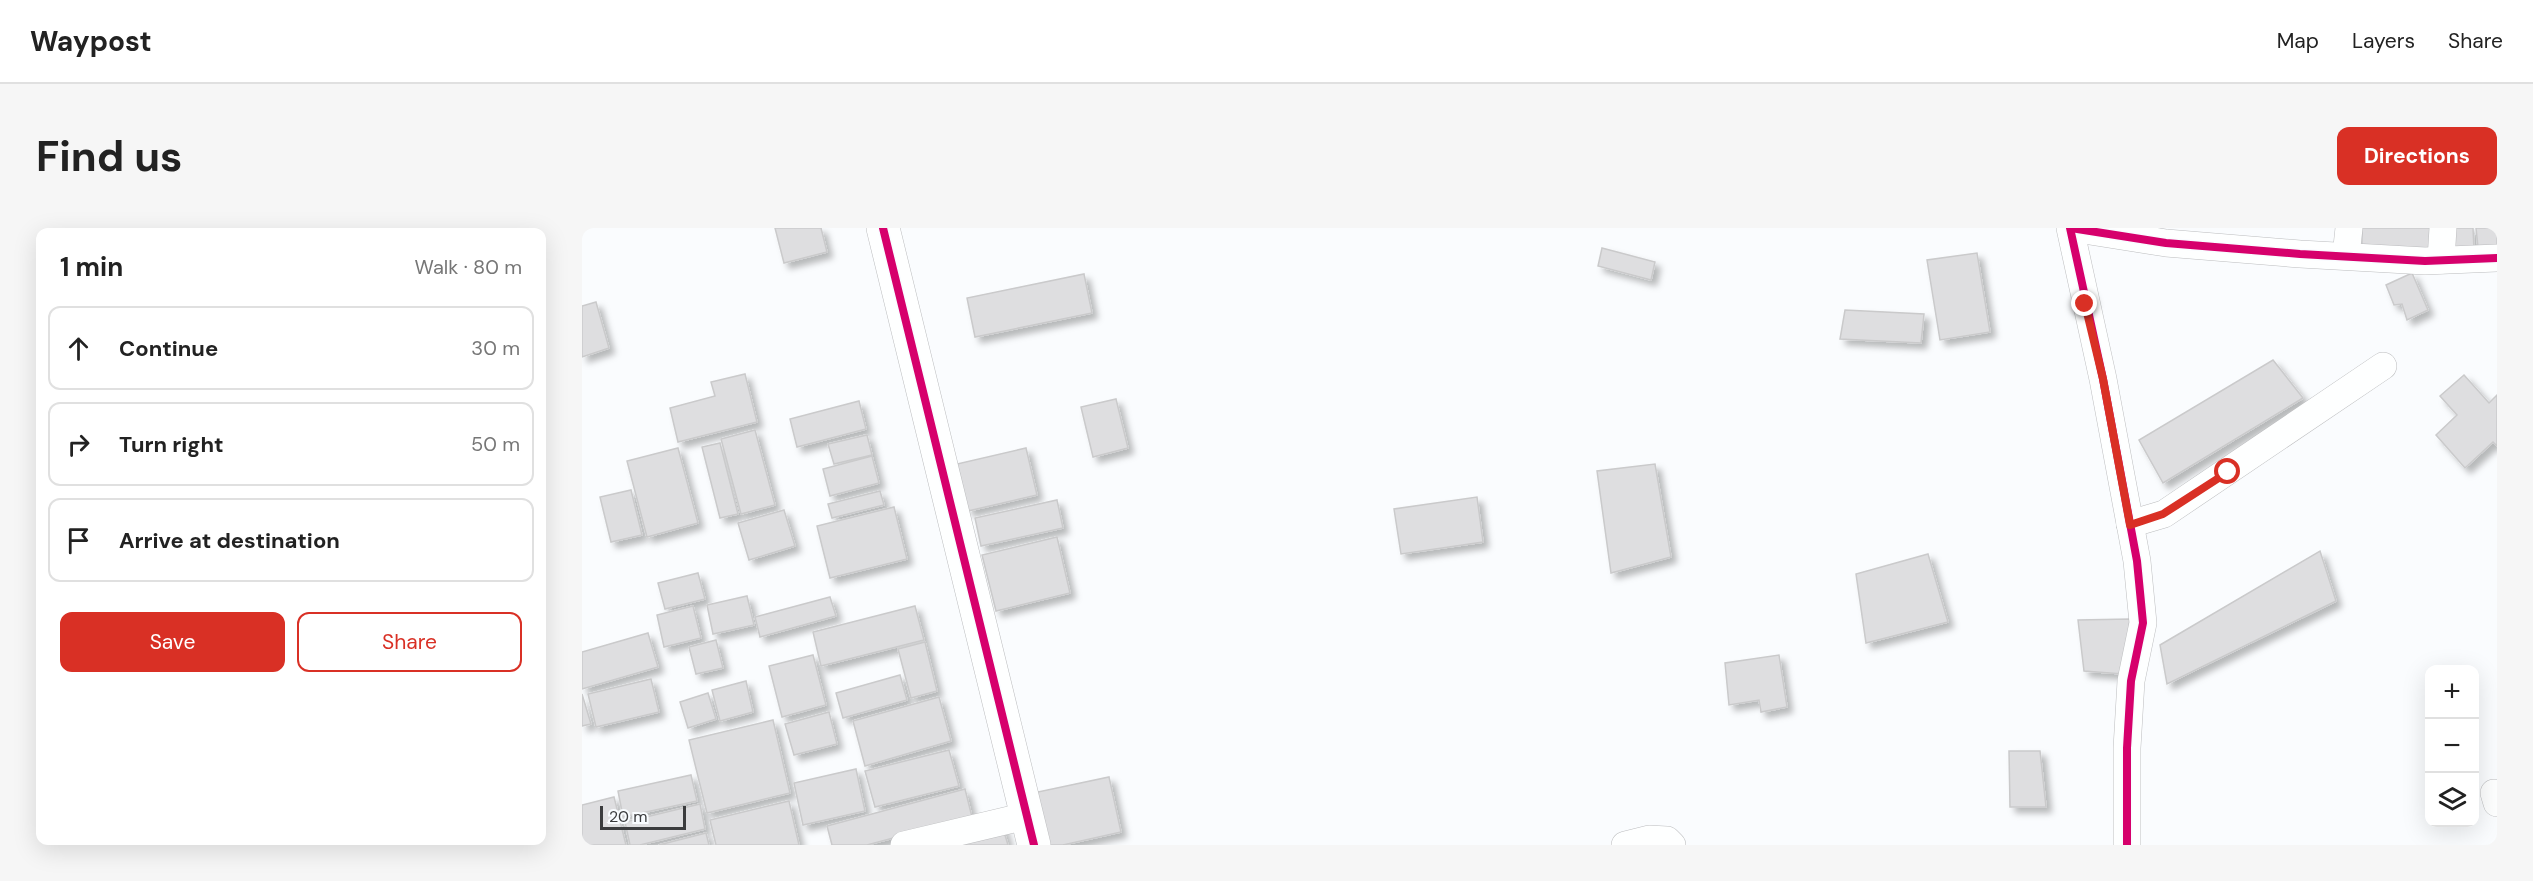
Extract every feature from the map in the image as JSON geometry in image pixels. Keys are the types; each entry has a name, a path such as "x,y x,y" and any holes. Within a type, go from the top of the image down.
{"street":[{"path":"883,228 1030,830 904,845"},
{"path":"2127,845 2127,748 2131,681 2143,623 2137,561 2103,379 2070,228 2166,243 2346,256 2441,260 2497,258"},
{"path":"2346,256 2349,228"},
{"path":"2441,260 2443,228"},
{"path":"2130,525 2163,514 2383,366"},
{"path":"1625,845 1649,839 1667,840 1672,845"}],"building":[{"path":"775,228 821,228 827,252 784,263"},
{"path":"2362,228 2436,228 2436,252 2362,252"},
{"path":"2449,228 2473,228 2474,250 2451,251"},
{"path":"2476,228 2497,228 2497,246 2478,247"},
{"path":"1602,248 1655,262 1651,280 1598,266"},
{"path":"1977,253 1990,332 1940,340 1927,260"},
{"path":"2412,273 2428,310 2407,320 2402,304 2394,305 2386,285"},
{"path":"1084,274 1092,313 975,337 967,298"},
{"path":"596,302 609,348 582,357 582,306"},
{"path":"1845,310 1924,314 1921,343 1840,339"},
{"path":"2273,360 2303,398 2163,483 2139,440"},
{"path":"745,374 757,422 678,442 670,408 715,396 711,382"},
{"path":"2464,375 2489,403 2497,395 2497,446 2493,442 2465,468 2436,435 2457,415 2440,396"},
{"path":"1116,399 1128,448 1093,457 1081,407"},
{"path":"859,401 866,429 797,447 790,419"},
{"path":"755,430 775,505 741,514 721,439"},
{"path":"867,435 872,455 834,464 828,444"},
{"path":"720,443 738,514 720,518 702,447"},
{"path":"678,448 698,523 647,537 627,461"},
{"path":"1026,448 1037,495 968,511 957,464"},
{"path":"872,456 879,483 830,496 823,469"},
{"path":"1655,464 1671,557 1611,573 1597,471"},
{"path":"631,490 642,535 611,542 600,497"},
{"path":"880,491 884,505 832,518 828,504"},
{"path":"1477,497 1483,542 1401,554 1394,509"},
{"path":"1057,500 1063,528 981,546 975,518"},
{"path":"894,507 907,559 830,578 817,526"},
{"path":"784,510 795,546 749,560 738,523"},
{"path":"1057,537 1070,593 996,611 982,555"},
{"path":"2320,551 2336,601 2167,684 2160,645"},
{"path":"1928,554 1948,622 1866,643 1856,574"},
{"path":"698,573 705,599 665,609 658,583"},
{"path":"747,596 754,625 713,634 707,605"},
{"path":"830,597 836,616 760,637 755,617"},
{"path":"693,606 701,638 664,647 657,615"},
{"path":"915,606 924,640 821,666 813,632"},
{"path":"2130,619 2123,674 2084,671 2078,620"},
{"path":"648,633 658,667 582,689 582,652"},
{"path":"716,640 723,668 696,674 689,647"},
{"path":"925,642 937,691 911,698 898,649"},
{"path":"813,655 826,705 782,717 769,666"},
{"path":"1779,655 1787,707 1761,712 1759,700 1729,705 1725,663"},
{"path":"900,675 907,700 843,718 836,693"},
{"path":"651,679 659,712 596,727 588,694"},
{"path":"746,681 753,712 720,721 712,690"},
{"path":"708,693 716,719 688,728 680,702"},
{"path":"582,694 591,724 582,726"},
{"path":"939,697 951,741 865,766 853,721"},
{"path":"829,712 837,744 794,755 785,724"},
{"path":"773,720 790,793 707,813 689,740"},
{"path":"949,750 959,786 875,807 865,771"},
{"path":"2009,751 2040,751 2046,807 2010,807"},
{"path":"856,769 865,811 803,825 794,783"},
{"path":"691,775 697,801 623,817 618,791"},
{"path":"1109,777 1121,832 1063,845 1044,845 1033,793"},
{"path":"965,789 972,817 867,845 832,845 827,826"},
{"path":"614,797 626,845 582,845 582,805"},
{"path":"789,801 799,845 716,845 710,820"},
{"path":"700,804 705,829 640,845 630,845 625,822"},
{"path":"1002,825 1008,845 926,845"},
{"path":"706,833 709,845 659,845"}],"cycle path":[{"path":"883,228 1034,845"},
{"path":"2070,228 2103,379 2137,561 2143,623 2131,681 2127,748 2127,845"},
{"path":"2071,228 2166,243 2300,254 2425,261 2497,258"}],"route":[{"path":"2085,304 2103,379 2130,525 2163,514 2228,472"}]}
